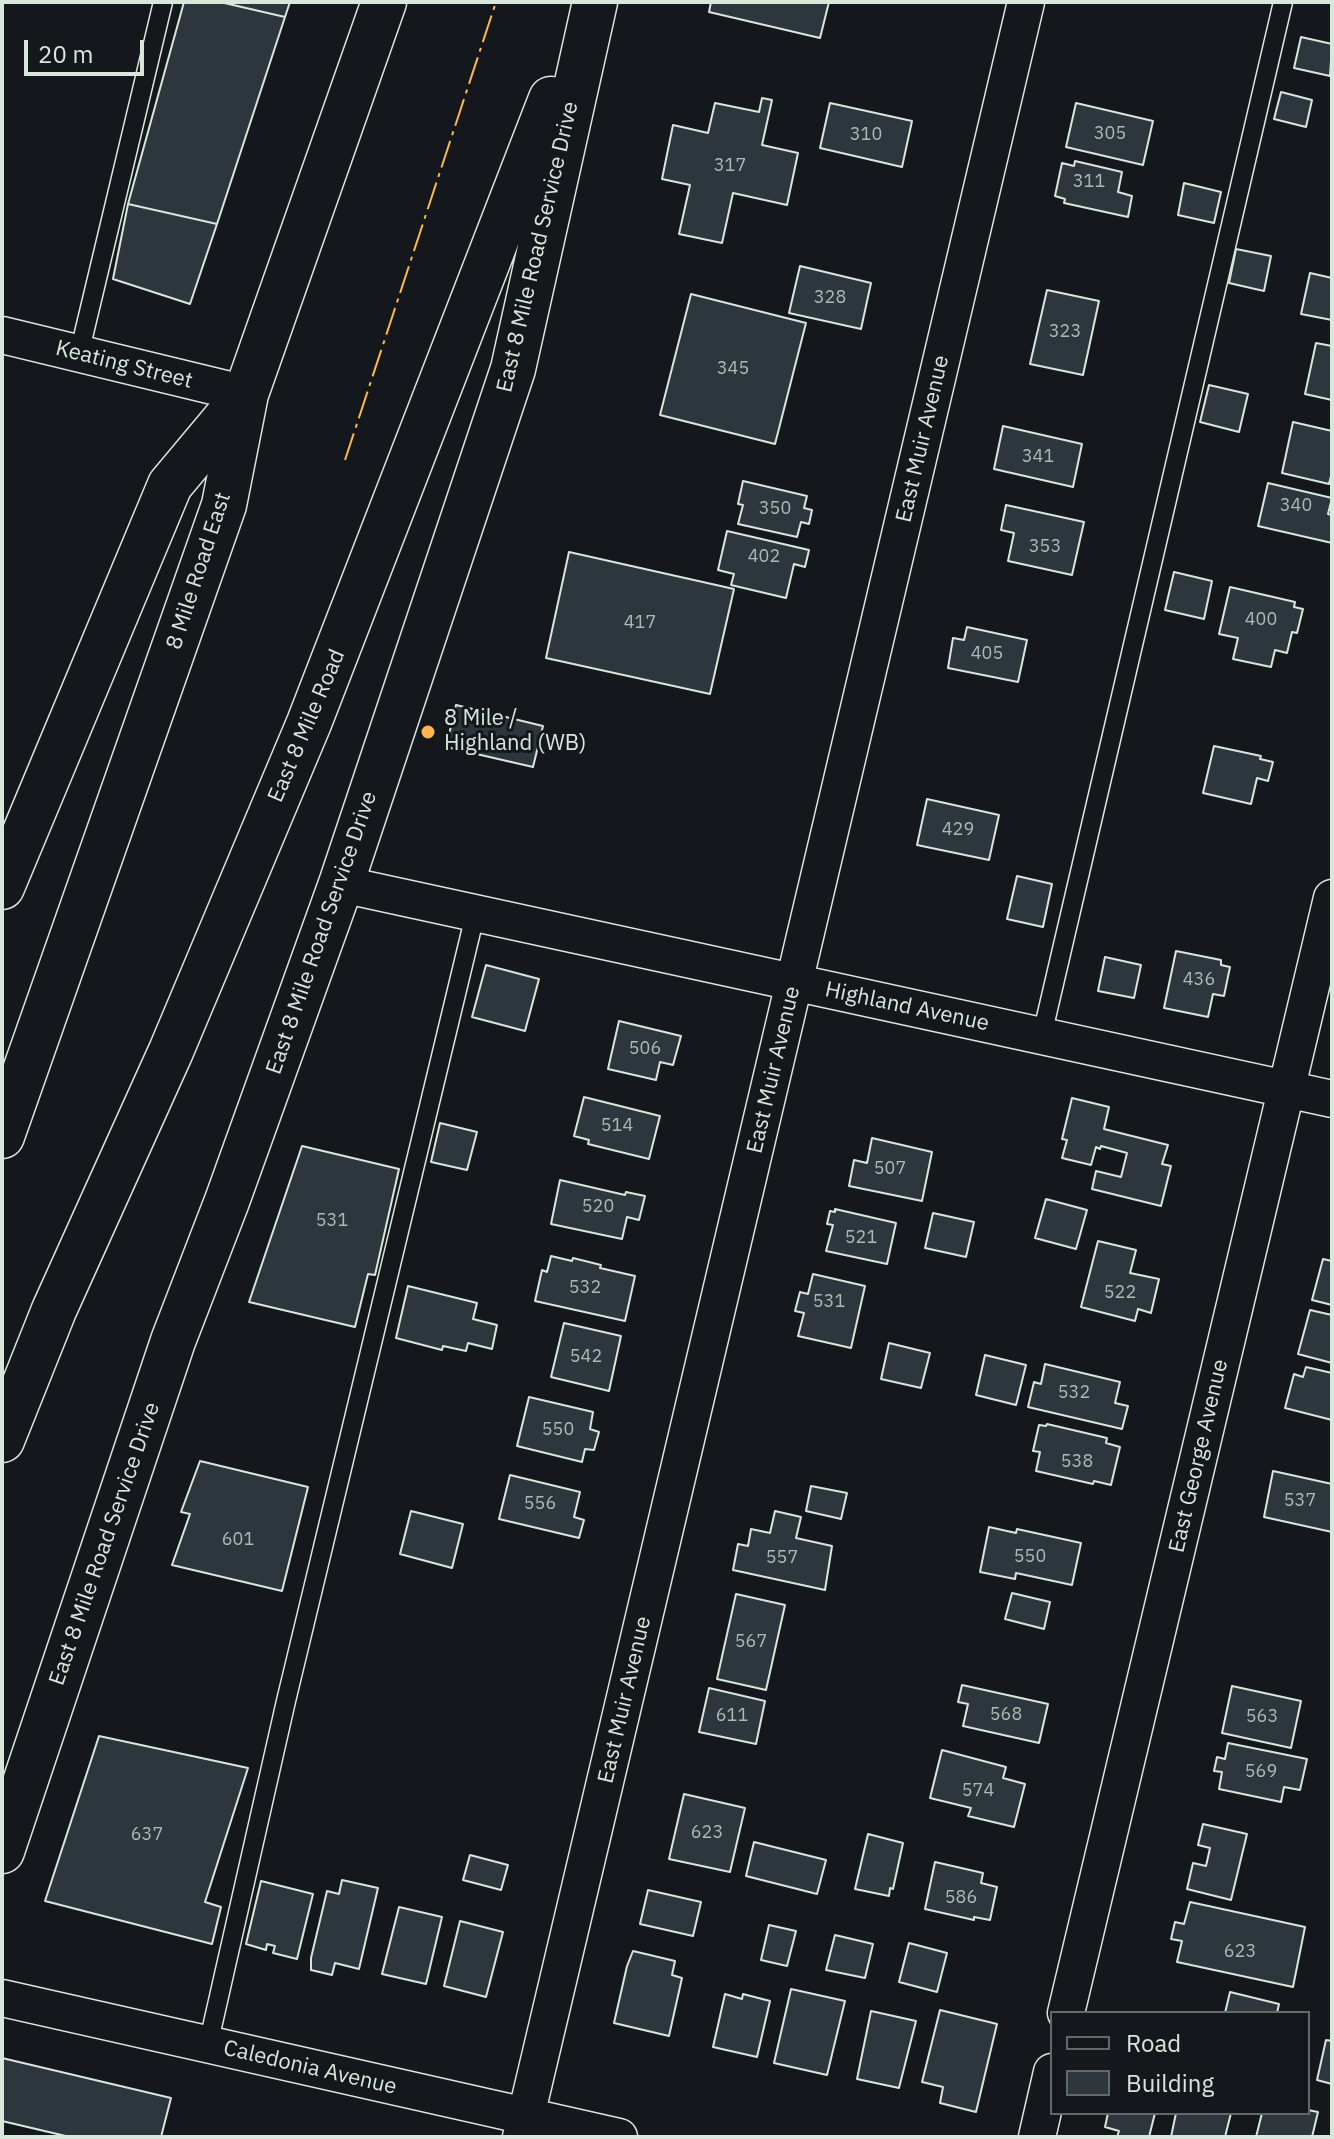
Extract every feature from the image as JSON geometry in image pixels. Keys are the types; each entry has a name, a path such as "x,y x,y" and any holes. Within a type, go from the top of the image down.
{"highway":[{"name":"8 Mile Road East","path":"2,1136 224,505 246,394 384,2"},
{"name":"East 8 Mile Road","path":"2,1440 54,1310 171,1051 320,695 589,2"},
{"name":"East 8 Mile Road Service Drive","path":"2,1851 173,1341 341,884 513,369 595,2"},
{"path":"2,887 170,485 246,394"}],"street":[{"name":"East Muir Avenue","path":"523,2126 1026,2"},
{"name":"Keating Street","path":"2,335 246,394"},
{"name":"Highland Avenue","path":"341,884 1332,1099"},
{"name":"East George Avenue","path":"1066,2011 1332,898"},
{"name":"Caledonia Avenue","path":"2,1998 208,2045 523,2126 619,2137"},
{"path":"1037,2137 1050,2081"}],"lane":[{"path":"79,354 163,2"},
{"path":"1042,1035 1283,2"},
{"path":"208,2045 293,1671 475,915"}],"building":[{"path":"184,2 220,2 285,17 217,224 128,204"},
{"path":"220,2 290,2 285,17"},
{"path":"711,2 829,2 820,38 709,12"},
{"path":"1301,37 1332,44 1330,76 1294,68"},
{"path":"1281,92 1312,100 1306,127 1274,119"},
{"path":"762,98 772,100 762,145 798,153 787,205 733,193 722,243 679,234 690,185 662,179 673,125 708,133 715,103 759,112"},
{"path":"830,103 912,121 902,167 820,148"},
{"path":"1076,103 1153,121 1143,165 1066,147"},
{"path":"1075,161 1122,172 1118,192 1132,196 1128,217 1064,203 1065,199 1055,196 1062,163 1074,166"},
{"path":"1184,183 1221,192 1214,223 1178,215"},
{"path":"128,204 217,224 190,304 113,279"},
{"path":"1236,249 1271,256 1264,291 1229,283"},
{"path":"800,266 871,283 861,329 789,313"},
{"path":"1310,273 1332,278 1332,320 1301,314"},
{"path":"1047,290 1099,301 1083,375 1030,364"},
{"path":"691,294 806,323 775,444 660,415"},
{"path":"1316,343 1332,346 1332,400 1305,394"},
{"path":"1209,385 1248,394 1239,432 1200,422"},
{"path":"1293,422 1332,431 1329,484 1282,473"},
{"path":"1003,426 1082,444 1073,487 994,469"},
{"path":"743,481 807,496 804,508 812,510 809,524 801,522 797,537 738,524 743,505 738,504"},
{"path":"1268,483 1332,498 1328,514 1332,515 1332,543 1258,526"},
{"path":"1006,505 1084,522 1072,575 1008,561 1014,533 1001,530"},
{"path":"727,531 809,550 805,567 794,564 786,598 731,585 734,574 718,570"},
{"path":"569,552 734,589 710,694 546,658"},
{"path":"1174,572 1212,581 1204,619 1165,610"},
{"path":"1230,587 1295,602 1294,607 1303,609 1297,633 1292,632 1287,653 1275,650 1271,667 1233,659 1238,638 1219,634"},
{"path":"967,627 1027,640 1018,682 948,668 953,638 964,640"},
{"path":"456,705 543,726 533,767 446,747"},
{"path":"1214,746 1261,756 1260,759 1273,762 1268,781 1257,778 1251,804 1203,793"},
{"path":"927,799 999,815 989,860 917,845"},
{"path":"1017,876 1052,884 1043,927 1007,919"},
{"path":"1176,951 1221,960 1221,965 1230,967 1224,996 1213,994 1208,1017 1164,1008"},
{"path":"1105,957 1141,965 1134,998 1098,991"},
{"path":"486,965 539,979 525,1031 472,1017"},
{"path":"619,1021 681,1036 673,1065 660,1062 656,1080 608,1069"},
{"path":"584,1097 660,1116 649,1159 588,1144 589,1140 574,1136"},
{"path":"1072,1098 1109,1107 1104,1129 1168,1145 1162,1164 1171,1166 1161,1206 1092,1189 1096,1171 1121,1177 1127,1153 1096,1147 1091,1165 1062,1158 1067,1140 1062,1139"},
{"path":"440,1123 477,1132 467,1170 431,1162"},
{"path":"872,1138 932,1152 922,1201 849,1186 854,1160 867,1163"},
{"path":"302,1146 399,1169 375,1275 368,1274 355,1327 249,1302"},
{"path":"560,1180 625,1195 626,1192 645,1196 639,1220 627,1217 622,1239 551,1224"},
{"path":"1046,1199 1087,1210 1076,1249 1035,1238"},
{"path":"835,1209 896,1223 887,1264 826,1251 833,1225 827,1224 830,1211 835,1212"},
{"path":"933,1213 974,1222 966,1257 925,1248"},
{"path":"1098,1241 1136,1250 1130,1273 1159,1279 1151,1313 1138,1309 1135,1321 1081,1307"},
{"path":"551,1256 572,1261 573,1258 635,1276 625,1321 535,1301 542,1270 547,1272"},
{"path":"1323,1259 1332,1261 1332,1305 1312,1300"},
{"path":"813,1274 865,1286 851,1348 798,1336 804,1313 795,1311 800,1292 808,1294"},
{"path":"408,1286 477,1303 473,1319 497,1325 492,1349 468,1343 466,1351 443,1346 442,1350 396,1338"},
{"path":"1310,1310 1332,1315 1332,1363 1298,1354"},
{"path":"564,1323 621,1336 609,1391 551,1377"},
{"path":"889,1343 930,1353 921,1388 881,1379"},
{"path":"985,1355 1026,1365 1016,1405 976,1395"},
{"path":"1045,1364 1120,1382 1115,1403 1128,1406 1122,1429 1028,1407 1034,1382 1041,1384"},
{"path":"1306,1367 1332,1373 1332,1420 1285,1408 1294,1374 1303,1377"},
{"path":"529,1397 593,1412 590,1429 599,1432 594,1450 585,1449 582,1462 517,1446"},
{"path":"1047,1424 1107,1438 1106,1443 1120,1447 1111,1485 1036,1471 1040,1452 1033,1451 1039,1425"},
{"path":"200,1461 308,1487 282,1591 172,1565 190,1514 181,1512"},
{"path":"1273,1471 1332,1484 1332,1532 1264,1517"},
{"path":"510,1475 580,1492 574,1517 584,1520 579,1538 499,1519"},
{"path":"811,1486 847,1493 841,1519 806,1511"},
{"path":"411,1511 463,1524 452,1568 400,1554"},
{"path":"775,1511 801,1517 796,1538 832,1546 825,1590 733,1570 738,1544 748,1546 751,1529 770,1533"},
{"path":"989,1527 1016,1533 1017,1529 1081,1543 1072,1585 1016,1573 1015,1579 980,1572"},
{"path":"1012,1593 1050,1602 1044,1629 1005,1619"},
{"path":"736,1594 785,1605 766,1690 717,1679"},
{"path":"962,1685 1048,1704 1039,1743 963,1726 968,1704 958,1702"},
{"path":"1232,1686 1301,1701 1291,1748 1222,1733"},
{"path":"709,1688 765,1701 756,1744 699,1732"},
{"path":"99,1736 248,1768 205,1902 221,1907 212,1944 45,1901"},
{"path":"1228,1743 1307,1759 1300,1790 1284,1787 1281,1802 1219,1789 1222,1772 1214,1771 1217,1757 1225,1759"},
{"path":"942,1750 1006,1767 1003,1778 1025,1784 1014,1827 968,1816 971,1808 930,1798"},
{"path":"684,1794 745,1808 730,1872 669,1859"},
{"path":"1203,1824 1247,1834 1231,1900 1187,1889 1193,1863 1206,1866 1210,1848 1198,1845"},
{"path":"868,1834 903,1843 889,1896 855,1889"},
{"path":"754,1842 826,1860 817,1894 746,1876"},
{"path":"470,1855 508,1865 501,1890 463,1880"},
{"path":"935,1862 983,1873 981,1883 997,1887 990,1920 974,1917 974,1920 925,1909"},
{"path":"342,1880 378,1888 359,1969 335,1963 332,1975 311,1970 311,1958 327,1891 339,1894"},
{"path":"261,1881 313,1894 297,1959 273,1953 275,1946 267,1944 266,1950 246,1944"},
{"path":"648,1890 701,1902 693,1936 640,1924"},
{"path":"1190,1902 1305,1927 1293,1987 1177,1962 1182,1941 1171,1939 1175,1922 1184,1924"},
{"path":"399,1907 442,1917 426,1984 382,1974"},
{"path":"460,1921 503,1932 486,1997 444,1986"},
{"path":"769,1925 796,1931 787,1966 761,1960"},
{"path":"835,1935 873,1944 865,1978 826,1970"},
{"path":"909,1943 947,1953 937,1992 899,1982"},
{"path":"633,1951 675,1961 672,1975 682,1978 669,2036 614,2023"},
{"path":"791,1989 845,2001 827,2075 774,2063"},
{"path":"1230,1992 1279,2004 1277,2011 1225,2011"},
{"path":"725,1994 742,1999 743,1994 770,2001 757,2057 713,2047"},
{"path":"940,2010 997,2024 976,2112 940,2103 943,2087 922,2082"},
{"path":"871,2011 916,2021 899,2088 857,2079"},
{"path":"1326,2040 1332,2041 1332,2084 1317,2080"},
{"path":"2,2058 171,2098 161,2137 70,2137 2,2121"},
{"path":"1310,2110 1318,2112 1312,2137 1256,2137 1262,2115 1310,2115"},
{"path":"1108,2115 1154,2115 1149,2137 1117,2137 1119,2131 1105,2127"},
{"path":"1176,2115 1230,2115 1225,2137 1171,2137"}],"power":[{"path":"345,460 496,2"}],"place":[{"name":"8 Mile / Highland (WB)","path":"428,732"}]}
